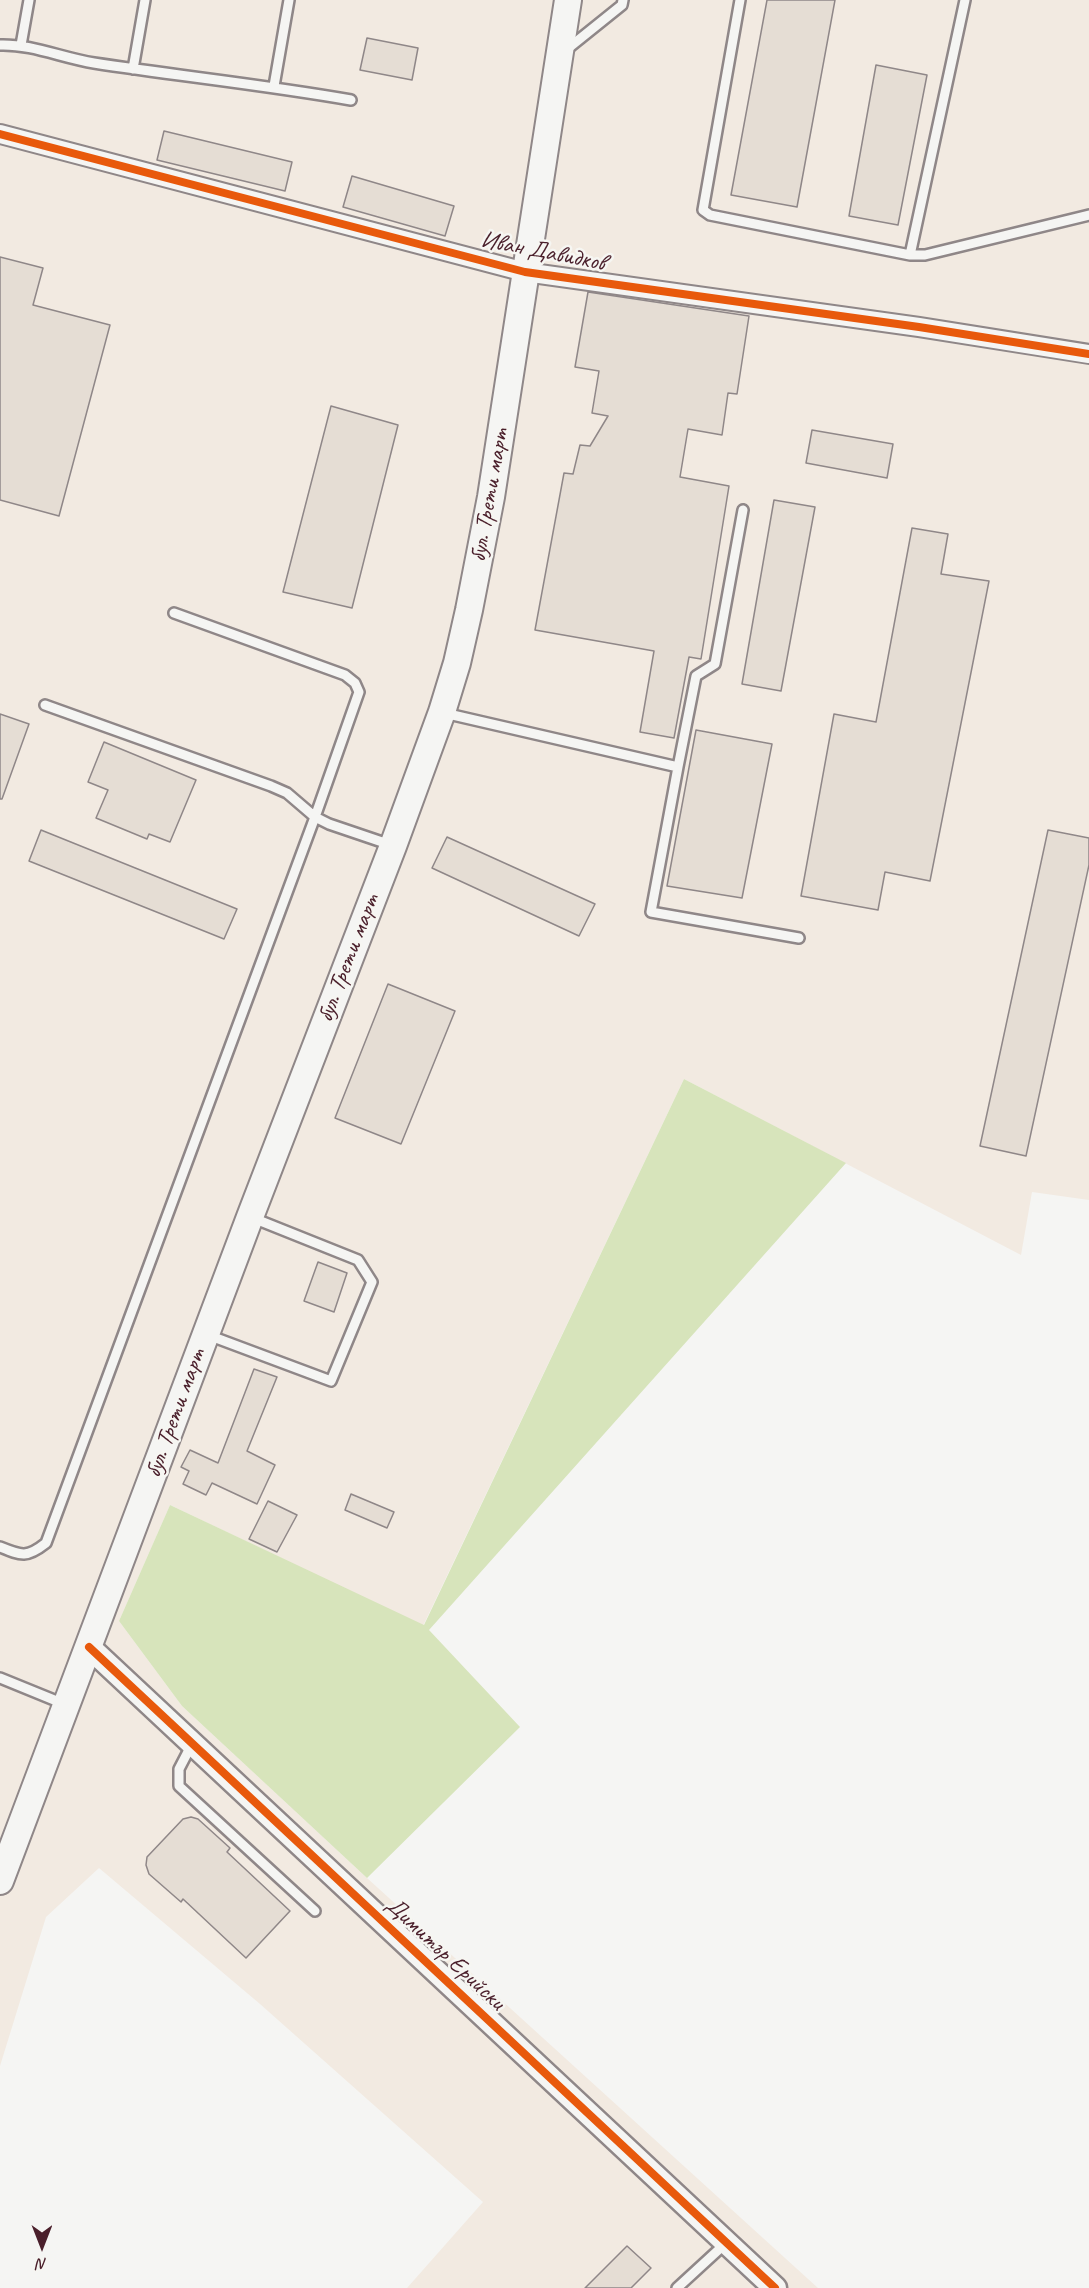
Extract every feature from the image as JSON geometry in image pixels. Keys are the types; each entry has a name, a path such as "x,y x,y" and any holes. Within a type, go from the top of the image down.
{"main road":[{"name":"бул. Трети март","path":"0,1881 249,1217 393,846 442,712 469,610 491,497 568,0"}],"street":[{"name":"Иван Давидков","path":"0,134 525,273 919,327 1089,354"},
{"name":"Димитър Ерийски","path":"88,1647 775,2288"}],"lane":[{"path":"21,45 29,0"},
{"path":"133,69 145,0"},
{"path":"274,86 289,0"},
{"path":"559,55 622,5 623,0"},
{"path":"740,0 703,210 710,215 910,255 934,253 1089,215"},
{"path":"910,255 965,0"},
{"path":"0,45 21,45 89,63 274,86 351,100"},
{"path":"744,510 715,664 696,676 651,912 799,938"},
{"path":"0,1547 20,1556 34,1552 46,1543 315,817 359,692 356,683 345,675 174,613"},
{"path":"45,705 271,786 287,793 315,817 329,824 393,846"},
{"path":"442,712 678,767"},
{"path":"206,1334 331,1382 372,1282 358,1260 249,1217"},
{"path":"0,1678 67,1705"},
{"path":"192,1744 179,1769 179,1786 315,1911"},
{"path":"677,2288 726,2243"}],"shaded area":[{"path":"0,0 1089,0 1089,1200 1032,1192 1021,1255 684,1079 423,1626 170,1505 119,1621 182,1706 367,1878 818,2288 407,2288 483,2202 260,2004 99,1868 46,1917 0,2066"}],"green space":[{"path":"684,1079 846,1163 429,1630 520,1727 367,1878 182,1706 119,1621 170,1505 424,1625"}],"building":[{"path":"767,0 835,0 797,207 731,195"},
{"path":"367,38 418,48 412,80 360,70"},
{"path":"876,65 927,75 898,225 849,216"},
{"path":"164,131 292,162 285,191 157,160"},
{"path":"352,176 454,206 445,236 343,207"},
{"path":"0,257 43,268 33,305 110,325 59,516 0,500"},
{"path":"588,292 749,316 737,394 728,393 722,435 688,429 680,477 729,486 701,659 689,657 674,738 640,732 654,651 535,630 564,473 573,474 580,445 590,446 608,416 592,413 599,371 575,367"},
{"path":"331,406 398,425 352,608 283,592"},
{"path":"812,430 893,444 887,478 806,463"},
{"path":"774,500 815,507 781,691 742,684"},
{"path":"912,528 948,534 941,574 989,581 930,881 885,872 878,910 801,896 834,714 876,722"},
{"path":"0,714 29,724 2,799 0,799"},
{"path":"696,730 772,744 742,898 667,886"},
{"path":"104,742 196,780 170,842 149,834 147,839 96,818 108,790 88,782"},
{"path":"41,830 237,909 224,939 29,861"},
{"path":"1048,830 1089,838 1089,865 1026,1156 980,1146"},
{"path":"447,837 595,904 579,936 432,868"},
{"path":"388,984 455,1011 401,1144 335,1118"},
{"path":"318,1262 347,1273 334,1312 304,1301"},
{"path":"254,1369 277,1377 247,1451 275,1465 257,1504 212,1483 206,1495 183,1484 189,1471 181,1467 190,1450 218,1463"},
{"path":"351,1494 394,1512 387,1528 345,1510"},
{"path":"268,1501 297,1515 277,1552 249,1539"},
{"path":"191,1817 198,1819 230,1848 227,1852 290,1911 246,1958 183,1899 181,1902 149,1874 146,1865 147,1857 183,1819"},
{"path":"627,2246 651,2268 631,2288 585,2288"}],"cycle path":[{"path":"0,134 525,272 919,327 1089,354"},
{"path":"89,1647 775,2288"}]}
